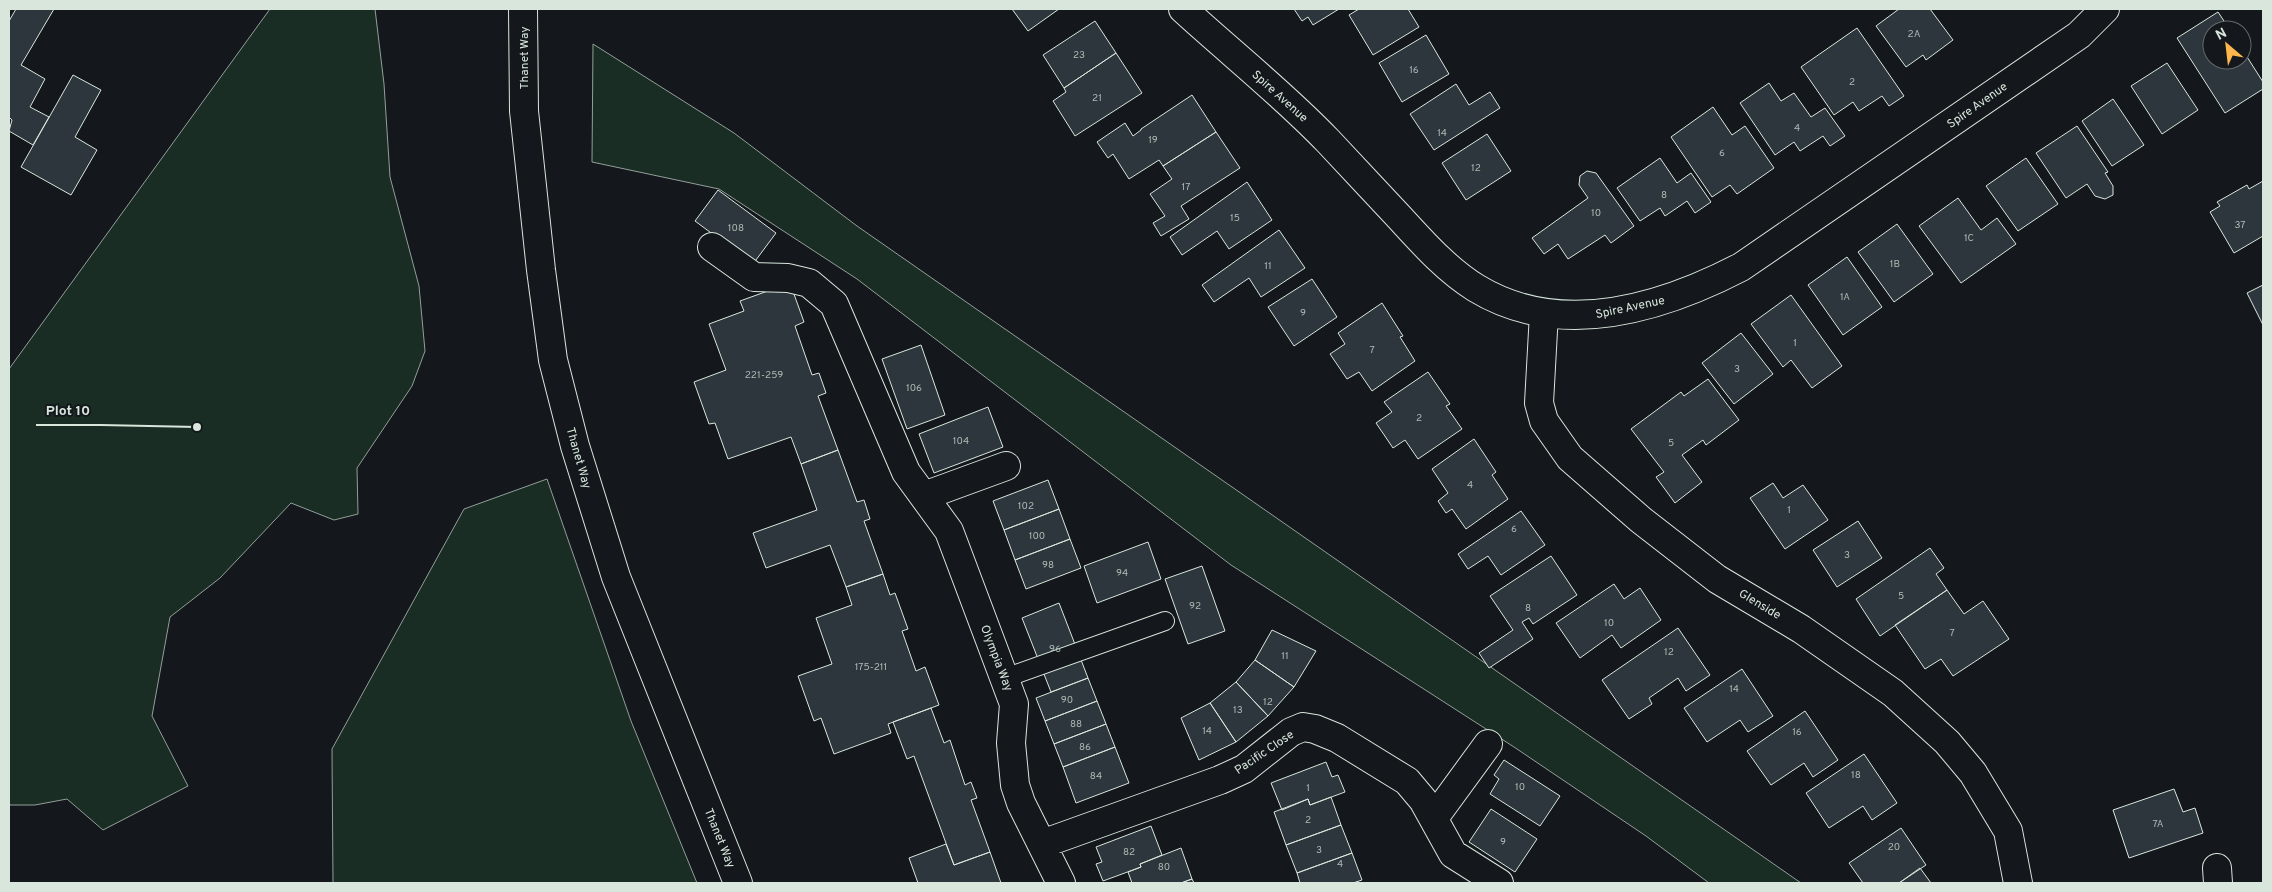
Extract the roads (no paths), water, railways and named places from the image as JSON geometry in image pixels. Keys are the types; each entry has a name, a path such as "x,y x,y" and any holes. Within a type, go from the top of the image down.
{"street":[{"name":"Thanet Way","path":"524,9 524,111 541,270 553,360 575,446 616,577 738,883"},
{"name":"Spire Avenue","path":"1183,9 1315,128 1425,245 1454,272 1496,299 1515,307 1544,313 1578,316 1608,314 1659,302 1701,288 1741,267 2080,35 2105,9"},
{"name":"Olympia Way","path":"712,248 754,277 788,278 809,283 834,304 906,472 949,531 1014,704 1011,742 1016,785 1021,803 1061,883"},
{"name":"Glenside","path":"1544,313 1539,403 1544,421 1570,458 1641,520 1717,579 1801,629 1893,693 1947,742 1973,773 2008,831 2018,883"},
{"path":"924,496 1006,466"},
{"name":"Pacific Close","path":"1042,844 1220,780 1244,769 1291,732 1303,727 1315,729 1337,738 1407,781 1423,800 1453,854 1499,883"},
{"path":"1434,818 1488,744"}],"lane":[{"path":"1004,678 1165,621"}],"place":[{"name":"Plot 10","path":"197,427"}]}
